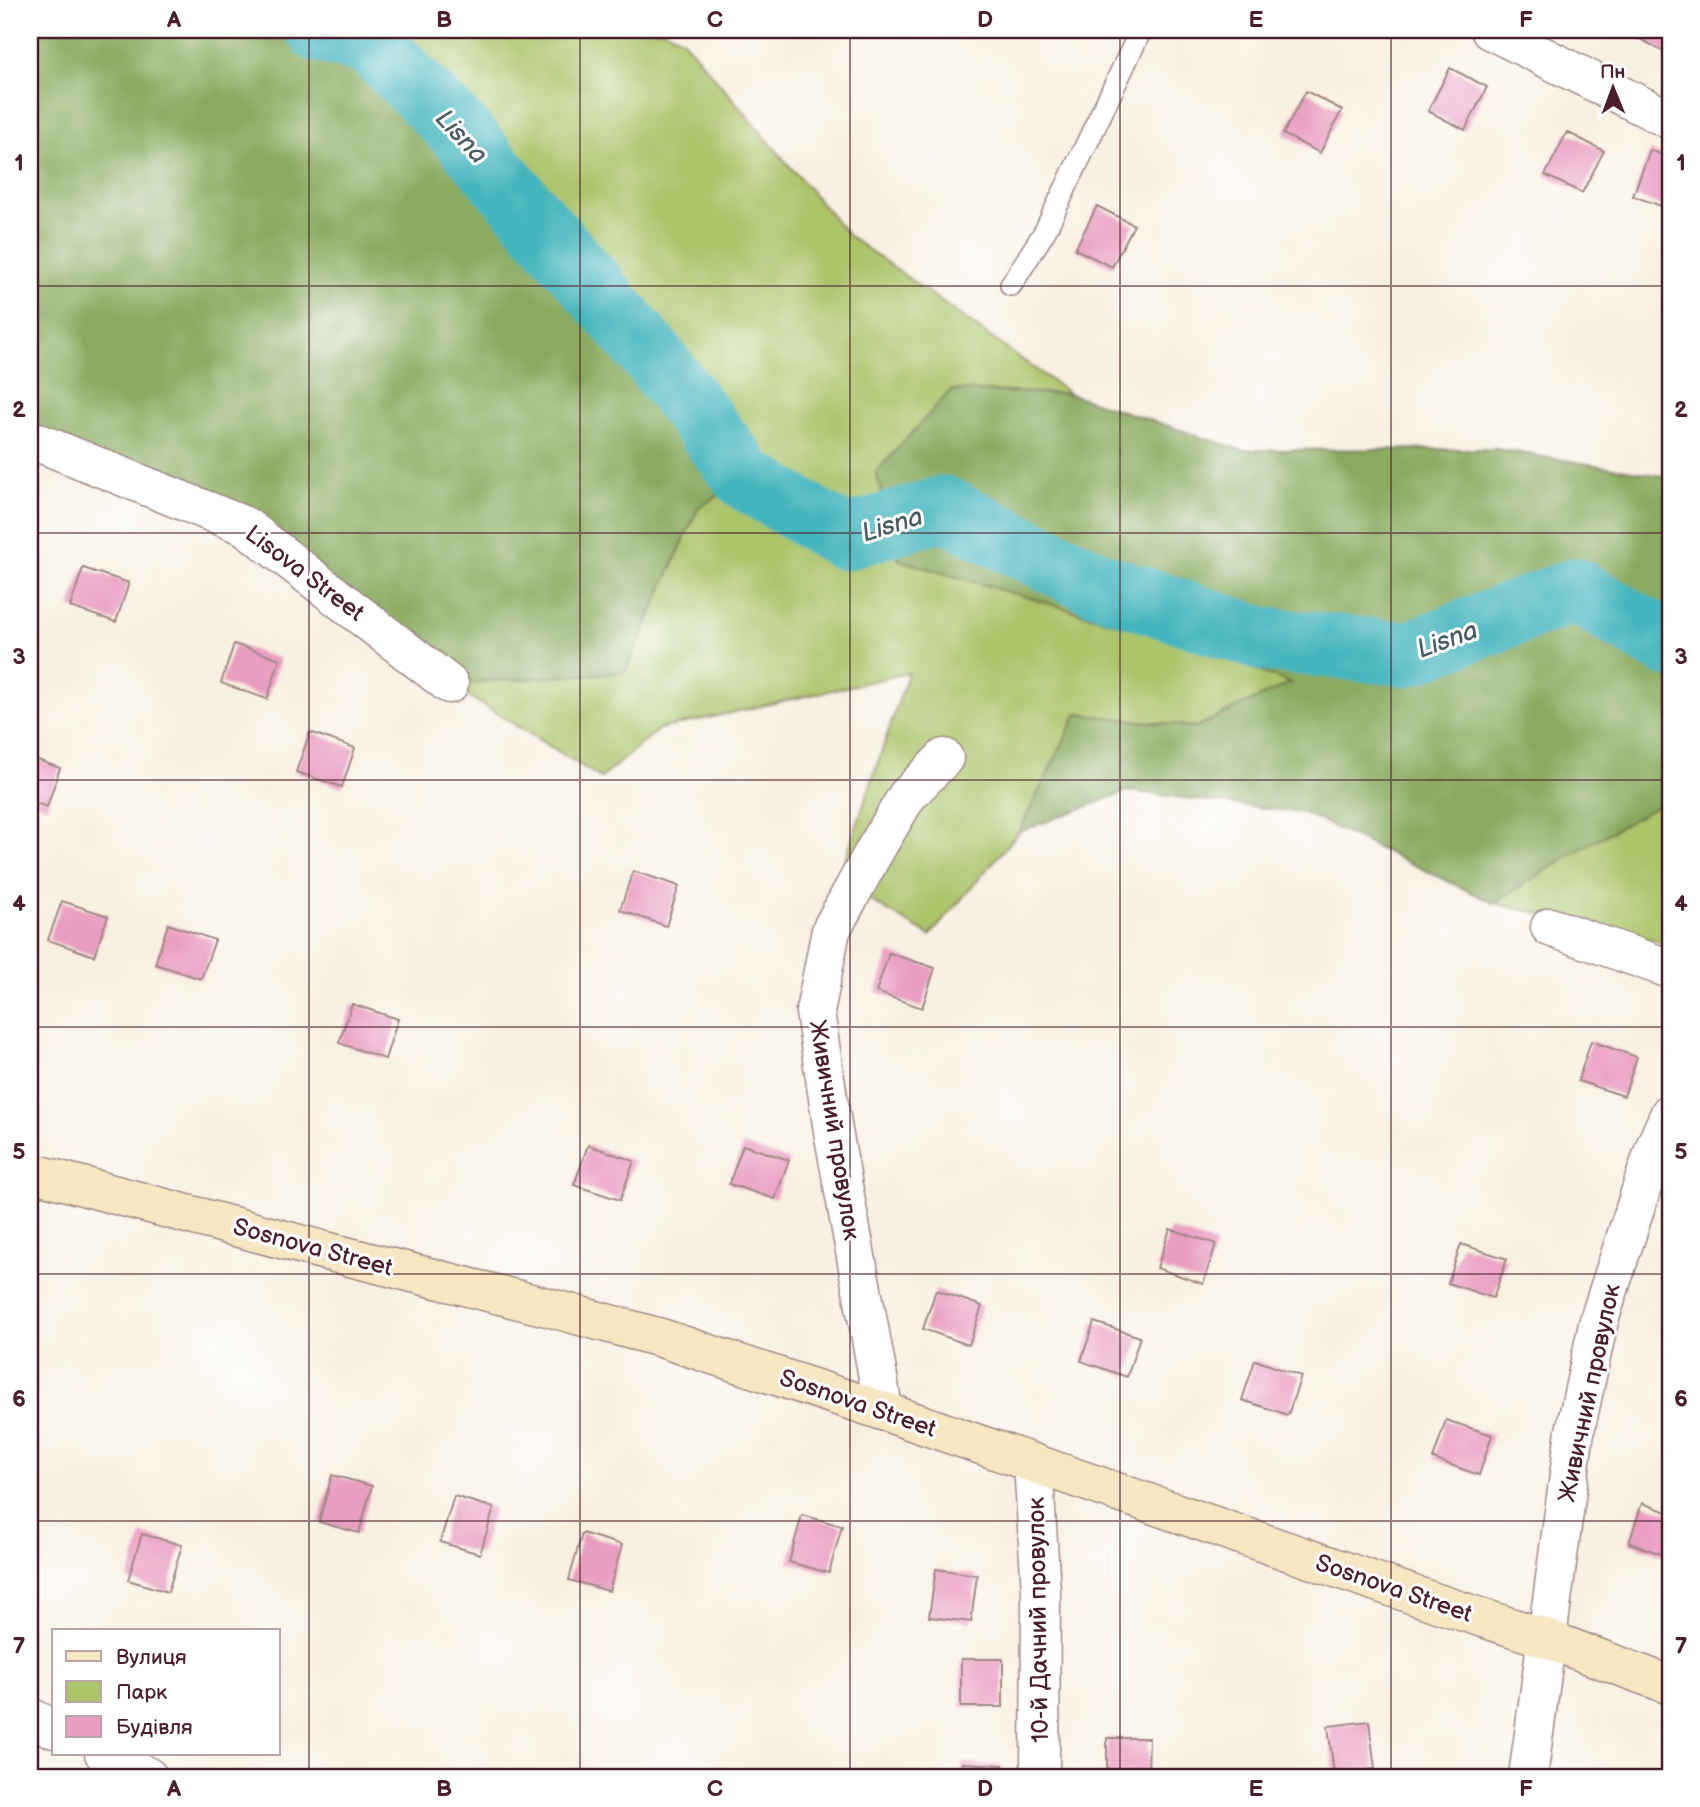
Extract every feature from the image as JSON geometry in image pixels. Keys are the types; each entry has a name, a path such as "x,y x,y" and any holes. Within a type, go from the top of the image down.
{"street":[{"path":"1490,30 1670,120"},
{"name":"Lisova Street","path":"30,439 245,526 449,684"},
{"name":"Живичний провулок","path":"883,1411 814,1012 831,930 906,796 944,758"},
{"path":"1550,927 1670,969"},
{"name":"Живичний провулок","path":"1528,1777 1575,1431 1599,1320 1656,1147 1670,1113"},
{"name":"Sosnova Street","path":"30,1172 661,1338 883,1411 1547,1639 1670,1685"},
{"name":"10-й Дачний провулок","path":"1033,1463 1041,1591 1040,1777"},
{"path":"30,1717 52,1728"},
{"path":"108,1755 148,1777"}],"lane":[{"path":"1011,285 1045,231 1141,30"}],"green space":[{"path":"30,30 356,30 463,135 651,354 747,479 698,508 625,672 449,684 245,526 30,439"},
{"path":"356,30 665,30 683,40 848,235 1070,394 951,390 899,560 1191,645 1291,683 1196,727 1077,714 1019,832 930,936 838,881 908,673 659,729 601,778 449,684 625,672 698,508 747,479 651,354 463,135"},
{"path":"951,390 1070,394 1242,450 1496,449 1670,477 1670,799 1573,853 1494,903 1304,813 1128,791 1019,832 1077,714 1196,727 1290,683 1191,645 899,560 876,472"},
{"path":"1670,799 1670,944 1494,903 1573,853"}],"building":[{"path":"1631,30 1670,30 1670,44 1666,53 1629,33"},
{"path":"1450,68 1487,87 1465,130 1428,111"},
{"path":"1306,91 1342,110 1320,153 1283,134"},
{"path":"1567,132 1604,151 1582,193 1545,175"},
{"path":"1650,150 1670,158 1670,209 1633,196"},
{"path":"1097,206 1134,225 1112,267 1075,249"},
{"path":"83,568 129,583 116,622 70,607"},
{"path":"234,644 280,659 267,699 221,683"},
{"path":"310,732 355,748 342,787 296,772"},
{"path":"30,757 60,768 47,807 30,801"},
{"path":"633,871 679,886 666,926 620,910"},
{"path":"62,901 108,916 94,956 48,940"},
{"path":"168,924 215,940 201,979 155,964"},
{"path":"889,953 935,968 922,1008 876,992"},
{"path":"352,1004 398,1019 385,1059 339,1043"},
{"path":"1591,1041 1637,1057 1624,1096 1578,1081"},
{"path":"588,1145 634,1161 620,1200 574,1185"},
{"path":"743,1145 789,1160 775,1199 729,1184"},
{"path":"1170,1229 1216,1244 1203,1284 1157,1268"},
{"path":"1461,1244 1507,1259 1493,1298 1448,1283"},
{"path":"936,1290 982,1306 969,1345 923,1329"},
{"path":"1094,1322 1140,1337 1127,1377 1081,1361"},
{"path":"1255,1360 1301,1376 1288,1415 1242,1400"},
{"path":"1446,1420 1492,1435 1479,1475 1433,1459"},
{"path":"332,1475 372,1486 359,1533 319,1522"},
{"path":"454,1496 494,1508 480,1554 440,1542"},
{"path":"1642,1503 1670,1513 1670,1557 1629,1543"},
{"path":"802,1515 842,1526 829,1573 789,1562"},
{"path":"582,1533 622,1545 609,1591 569,1580"},
{"path":"142,1534 182,1545 168,1592 128,1580"},
{"path":"936,1569 977,1575 971,1622 929,1617"},
{"path":"961,1659 1003,1659 1003,1707 961,1707"},
{"path":"1369,1721 1375,1769 1334,1774 1328,1726"},
{"path":"1107,1738 1149,1738 1148,1777 1107,1777"},
{"path":"962,1763 1003,1765 1003,1777 961,1777"}],"waterway":[{"name":"Lisna","path":"319,30 371,43 463,135 651,354 747,479 845,538 943,508 1099,584 1262,639 1407,654 1575,590 1670,645"}]}
